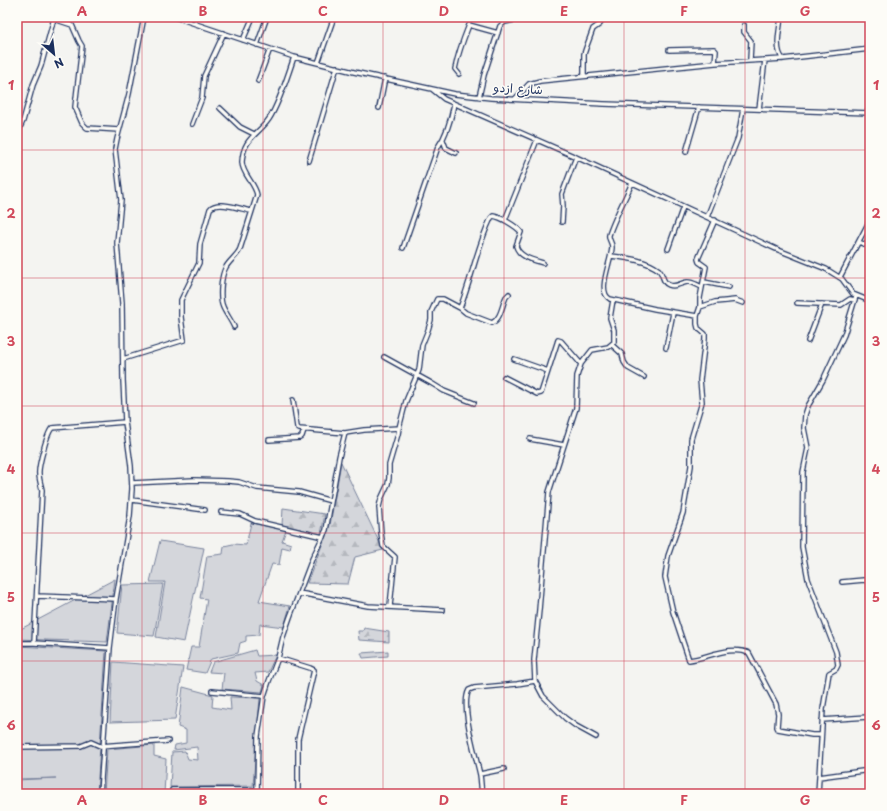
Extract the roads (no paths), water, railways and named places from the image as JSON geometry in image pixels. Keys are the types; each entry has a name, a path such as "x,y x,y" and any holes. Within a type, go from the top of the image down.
{"street":[{"path":"100,794 110,648 116,599 126,547 132,500 131,466 125,422 122,303 117,243 121,200 115,149 126,107 144,17"},
{"name":"شارع ازدو","path":"177,17 294,57 433,90 479,97 604,104 870,113"},
{"path":"243,40 253,17"},
{"path":"257,45 267,17"},
{"path":"318,63 334,17"},
{"path":"479,97 484,75 500,26 512,21 516,17"},
{"path":"584,76 584,54 586,48 593,29 600,24 604,17"},
{"path":"781,17 779,49 780,55 783,59"},
{"path":"17,134 23,121 33,85 41,66 54,18 72,25 82,46 75,107 82,123 87,128 91,129 119,130"},
{"path":"459,74 455,69 457,58 469,25 498,33"},
{"path":"744,25 744,32 751,41 750,60"},
{"path":"192,124 202,98 204,76 224,33"},
{"path":"669,50 714,49 716,51 715,63"},
{"path":"515,100 529,84 584,76 750,60 783,59 870,49"},
{"path":"258,81 270,50"},
{"path":"234,327 223,307 221,296 222,280 226,267 238,253 257,195 256,189 242,163 244,150 250,138 269,119 287,79 294,57"},
{"path":"759,109 765,60"},
{"path":"309,161 337,67"},
{"path":"379,108 385,78"},
{"path":"433,90 444,99 454,104 538,140 683,207 715,220 776,250 826,269 840,277 856,298"},
{"path":"403,248 438,147 443,140 451,121 454,104"},
{"path":"686,152 698,107"},
{"path":"220,108 240,127 254,134"},
{"path":"706,217 738,138 743,109"},
{"path":"443,140 446,148 456,153"},
{"path":"505,220 538,140"},
{"path":"562,222 562,194 576,157"},
{"path":"632,183 609,235 612,247 605,282 605,294 607,298 613,300 673,313 697,316"},
{"path":"123,359 184,340 181,317 181,300 199,263 200,244 210,209 212,206 220,205 251,212"},
{"path":"668,249 683,207"},
{"path":"460,308 467,290 480,243 493,216 505,220 520,230 520,236 516,246 518,250 529,259 543,263"},
{"path":"715,220 698,259 699,262 706,267 699,304 700,307 697,316 698,328 705,334 700,380 702,402 691,439 690,466 682,513 668,556 665,577 673,612 689,660 721,652 749,653 776,704 778,714 776,727 778,730 821,735"},
{"path":"840,277 870,220"},
{"path":"859,242 870,247"},
{"path":"611,256 637,260 658,270 667,285 674,287 689,282 702,287"},
{"path":"704,282 729,286"},
{"path":"390,606 395,557 383,546 379,507 388,484 390,471 389,465 406,401 420,366 422,345 431,320 431,312 437,299 443,299 466,313 492,323 498,318 508,294"},
{"path":"818,794 822,720 827,676 836,669 838,660 808,579 802,547 803,472 808,448 804,428 805,415 808,406 844,335 856,298"},
{"path":"797,303 840,305 850,299 856,298 870,301"},
{"path":"596,737 576,726 549,704 535,681 534,660 540,610 549,492 576,408 577,376 582,364 592,350 612,345 614,339 614,330 610,318 613,300"},
{"path":"700,307 714,302 734,300 743,304"},
{"path":"808,341 822,304"},
{"path":"666,348 673,313"},
{"path":"504,377 539,394 541,393 558,340 561,341 582,364"},
{"path":"612,345 622,354 624,362 628,368 644,377"},
{"path":"384,358 444,391 474,403"},
{"path":"514,359 548,371"},
{"path":"293,400 297,427 300,429 345,433 364,430 399,428"},
{"path":"34,643 42,490 39,475 49,431 56,427 75,427 125,422"},
{"path":"268,440 300,438 304,430"},
{"path":"172,790 257,792 258,736 264,696 299,593 312,559 323,537 345,433"},
{"path":"530,439 564,445"},
{"path":"132,483 194,480 228,481 239,482 257,488 299,492 331,500"},
{"path":"132,500 205,510"},
{"path":"221,512 240,514 255,521 323,537"},
{"path":"842,582 864,580 870,582"},
{"path":"299,593 368,606 443,610"},
{"path":"37,596 116,599"},
{"path":"17,643 110,648"},
{"path":"278,658 313,668 314,670 298,740 298,794"},
{"path":"482,794 480,774 468,723 467,694 469,690 474,688 535,681"},
{"path":"212,691 264,696"},
{"path":"822,720 868,717"},
{"path":"17,747 81,746 91,742 103,746 168,742"},
{"path":"480,774 504,769"},
{"path":"819,777 870,770"}]}
